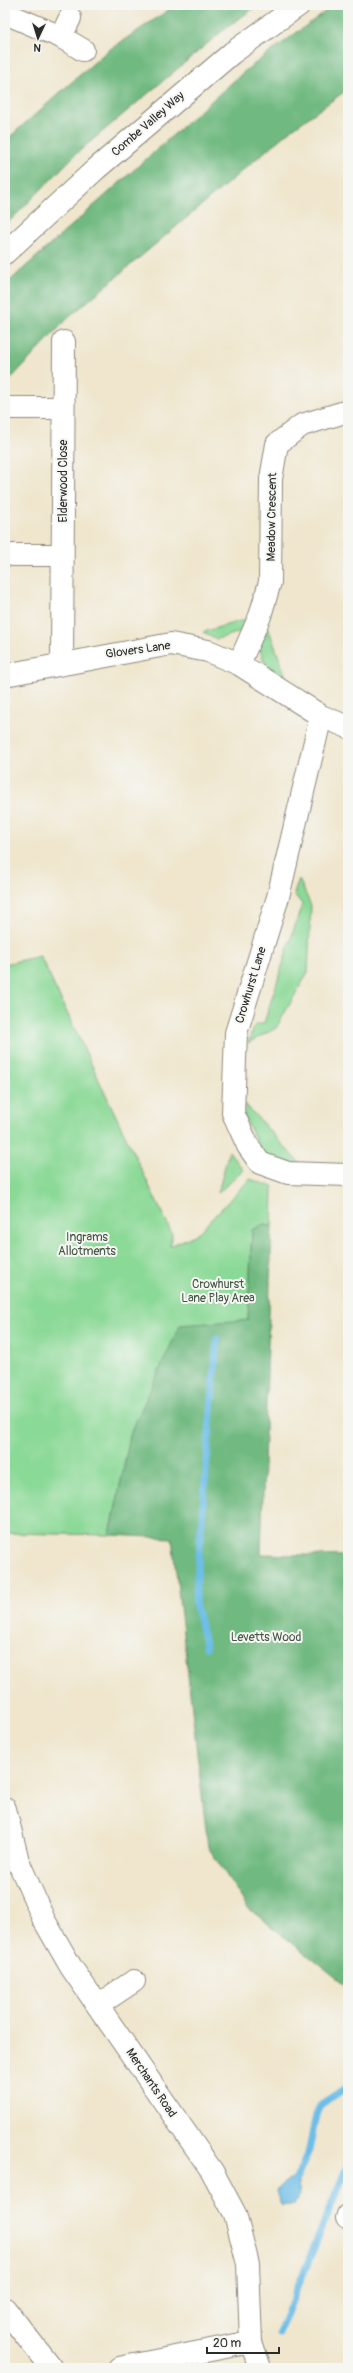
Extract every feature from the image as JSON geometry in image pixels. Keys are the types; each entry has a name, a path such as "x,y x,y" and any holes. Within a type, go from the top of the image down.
{"street":[{"name":"Combe Valley Way","path":"5,253 96,169 232,53 299,5"},
{"path":"5,13 61,37 83,50"},
{"path":"61,37 70,18"},
{"name":"Elderwood Close","path":"62,663 64,342"},
{"path":"8,408 63,408"},
{"name":"Meadow Crescent","path":"239,664 260,616 270,582 271,479 277,444 302,425 348,411"},
{"path":"13,555 62,555"},
{"name":"Glovers Lane","path":"5,674 171,644 208,651 239,664 321,716 348,727"},
{"name":"Crowhurst Lane","path":"321,716 278,897 236,1033 233,1113 248,1146 260,1163 288,1174 348,1175"},
{"name":"Merchants Road","path":"5,1809 11,1863 71,1967 212,2171 235,2214 248,2264 251,2342 260,2368"},
{"path":"98,2005 134,1981"},
{"path":"5,2309 51,2368"},
{"path":"119,2368 251,2342"}],"green space":[{"path":"176,5 258,5 220,33 76,154 5,226 5,141 106,52"},
{"path":"334,5 348,5 348,89 287,133 68,318 5,385 5,285 246,70"},
{"path":"247,619 240,632 217,639 203,632"},
{"path":"268,627 287,680 266,667 259,647"},
{"path":"299,879 311,906 308,972 276,1028 248,1043 255,1025 264,1023 302,904 294,894"},
{"name":"Ingrams Allotments","path":"40,956 172,1234 170,1246 197,1234 250,1179 273,1187 272,1226 262,1225 252,1230 248,1320 131,1432 110,1535 5,1533 5,964"},
{"path":"245,1104 302,1166 263,1155 244,1116"},
{"path":"229,1151 243,1170 218,1193"},
{"name":"Levetts Wood","path":"262,1225 272,1226 261,1554 348,1556 348,1987 248,1908 208,1847 172,1538 110,1535 131,1432 180,1325 248,1320 252,1230"}],"water":[{"path":"297,2178 300,2195 294,2205 281,2205 276,2192 285,2182"}],"waterway":[{"path":"206,1647 195,1602 217,1339"},
{"path":"297,2178 309,2150 316,2115 320,2105 347,2087"},
{"path":"279,2333 348,2164"}],"park label":[{"name":"Crowhurst Lane Play Area","path":"218,1291"}]}
